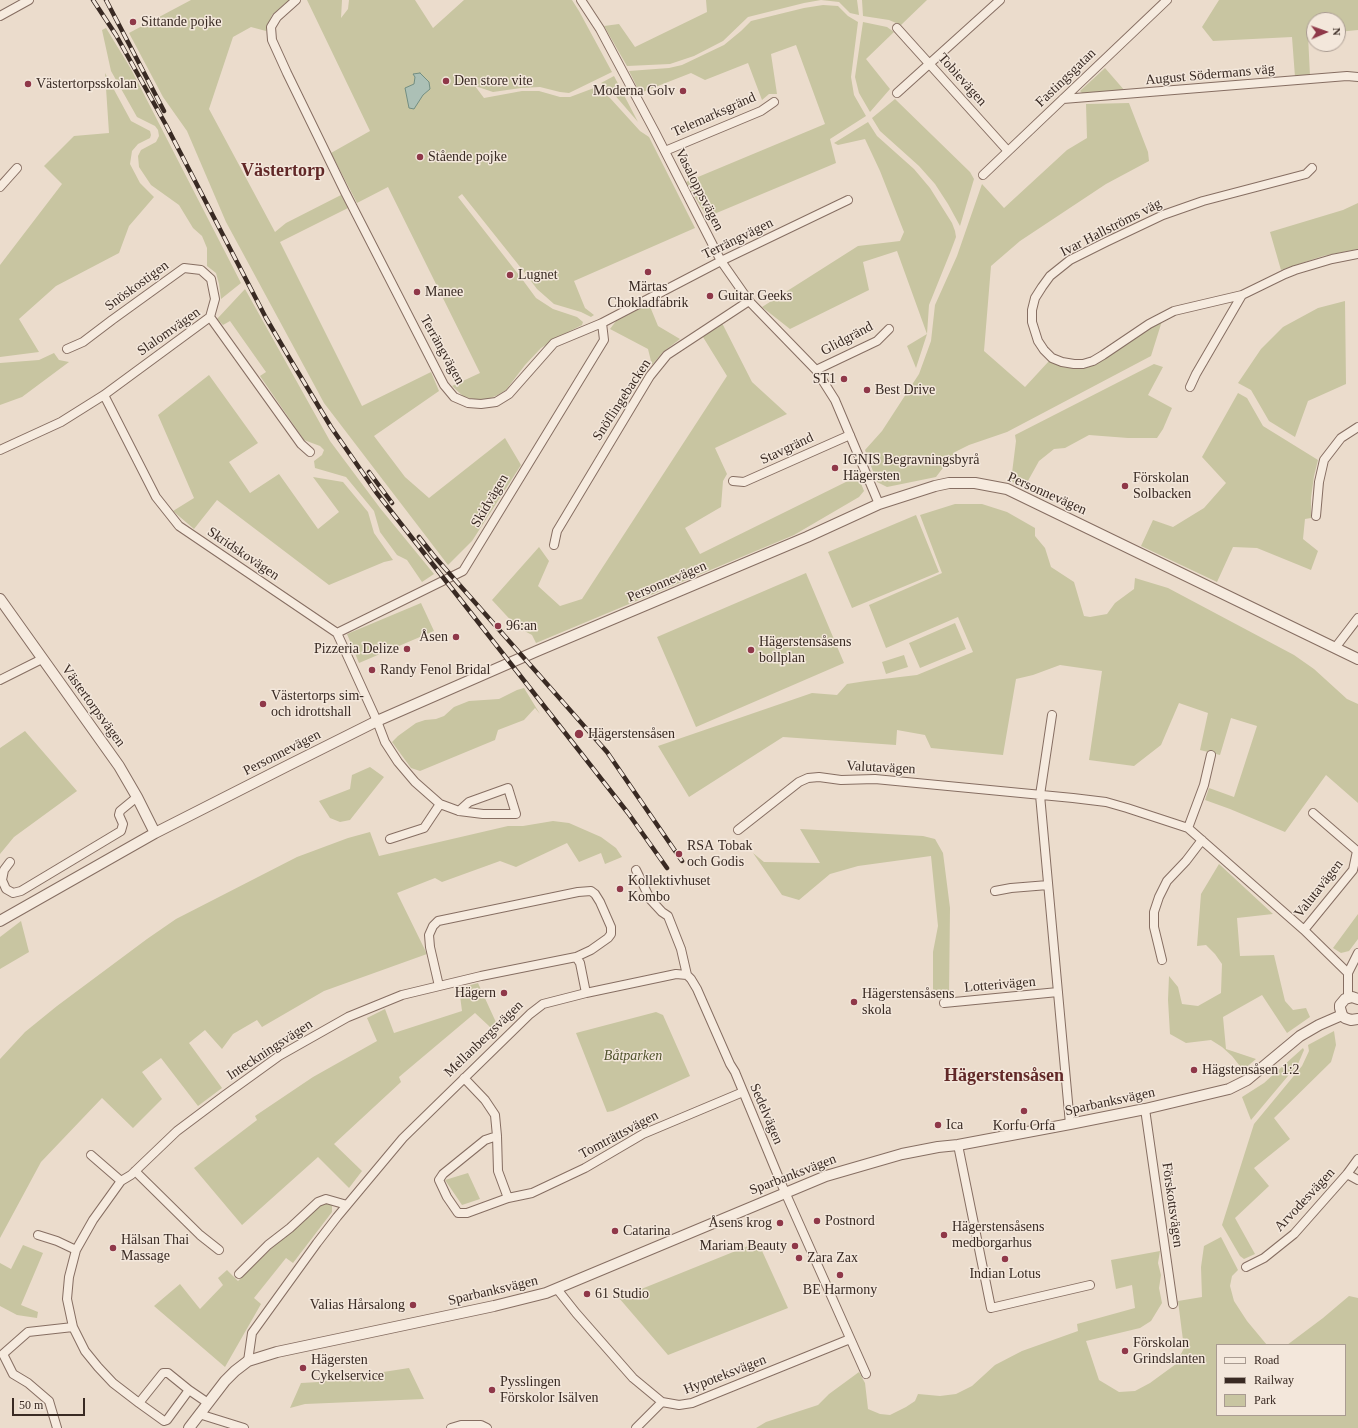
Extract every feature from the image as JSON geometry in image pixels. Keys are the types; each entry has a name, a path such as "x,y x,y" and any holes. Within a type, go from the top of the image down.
{"street":[{"path":"0,16 29,0"},
{"name":"Terrängvägen","path":"296,0 277,17 271,27 272,40 345,192 444,385 454,397 468,403 481,404 496,402 509,394 554,343 602,323 721,261 848,200"},
{"name":"Vasaloppsvägen","path":"581,0 600,29 665,151 721,261 749,301 816,370 835,400 879,504"},
{"path":"898,93 1000,0"},
{"name":"Fastingsgatan","path":"983,175 1007,150 1167,0"},
{"name":"Tobievägen","path":"898,28 1007,150"},
{"name":"August Södermans väg","path":"1063,99 1347,76 1358,77"},
{"name":"Telemarksgränd","path":"665,151 761,111 774,102"},
{"path":"0,187 18,168"},
{"name":"Ivar Hallströms väg","path":"1312,168 1306,174 1183,207 1145,222 1070,260 1050,276 1035,298 1032,310 1032,322 1038,341 1052,358 1062,362 1083,364 1103,355 1168,313 1242,295 1290,272 1332,258 1358,254"},
{"name":"Snöskostigen","path":"67,349 83,342 184,268 201,270 211,279 215,299 210,316"},
{"path":"1190,387 1242,295"},
{"name":"Snöflingebacken","path":"554,545 557,531 650,376 667,355 749,301"},
{"name":"Slalomvägen","path":"0,450 61,422 104,395 210,316 301,444 310,452"},
{"name":"Skidvägen","path":"337,633 463,571 604,340 602,323"},
{"name":"Glidgränd","path":"816,370 877,341 889,329"},
{"name":"Skridskovägen","path":"104,395 156,497 179,526 337,633"},
{"path":"1316,516 1319,482 1324,460 1341,438 1358,427"},
{"name":"Stavgränd","path":"733,481 744,482 850,435"},
{"name":"Personnevägen","path":"0,921 155,833 377,721 537,651 807,537 879,504 935,486 975,483 1007,489 1358,659"},
{"name":"Västertorpsvägen","path":"0,599 119,766 155,833"},
{"path":"1335,648 1358,618"},
{"path":"337,633 385,742 398,762 415,782 440,804 459,811 483,814 516,814 508,788 469,802 459,811"},
{"path":"0,680 42,659"},
{"path":"1052,715 1040,795 1070,1124"},
{"path":"1188,828 1204,785 1211,755"},
{"name":"Valutavägen","path":"738,830 799,782 808,778 819,777 841,780 875,779 1106,802 1188,828 1304,930 1348,973"},
{"path":"10,862 4,870 2,880 6,889 13,893 21,891 121,831 123,824 119,815 120,811 137,797"},
{"path":"390,840 424,828 440,804"},
{"name":"Valutavägen","path":"1304,930 1353,870 1358,851 1312,813"},
{"path":"1162,960 1154,927 1154,912 1159,897 1167,882 1202,840"},
{"name":"Sedelvägen","path":"636,870 650,899 662,912 668,916 681,949 688,975 697,989 743,1092 785,1192 866,1374"},
{"path":"995,891 1048,885"},
{"name":"Inteckningsvägen","path":"189,1390 167,1420 164,1421 139,1404 113,1383 85,1351 73,1328 67,1299 69,1277 76,1250 93,1220 121,1181 135,1171 177,1131 225,1095 279,1056 348,1017 402,995 481,976 576,957 592,950 608,938 611,927 600,902 591,891 578,892 438,921 432,926 429,935 430,947 439,986"},
{"path":"1358,953 1348,973 1353,998 1345,999 1340,1005 1342,1015 1348,1020 1358,1019"},
{"path":"576,957 580,963 586,993"},
{"name":"Mellanbergsvägen","path":"248,1361 252,1333 317,1243 347,1206 403,1138 530,1014 542,1004 586,993 676,974 688,975"},
{"name":"Lotterivägen","path":"944,1003 1058,992"},
{"name":"Sparbanksvägen","path":"248,1361 277,1352 494,1306 557,1289 785,1192 826,1176 902,1154 958,1145 1145,1109 1236,1086 1247,1080 1269,1063 1300,1036 1319,1025 1342,1015"},
{"path":"464,1078 485,1100 495,1115 498,1171 508,1198"},
{"name":"Tomträttsvägen","path":"497,1136 486,1140 443,1174 440,1180 447,1197 458,1213 467,1213 508,1198 532,1193 585,1168 643,1134 743,1092"},
{"name":"Förskottsvägen","path":"1145,1109 1173,1304"},
{"path":"958,1145 991,1308 1090,1285"},
{"path":"91,1155 121,1181"},
{"name":"Arvodesvägen","path":"1246,1267 1264,1258 1294,1234 1347,1174 1358,1159"},
{"path":"135,1171 200,1235 219,1250"},
{"path":"1347,1174 1358,1180"},
{"path":"239,1274 268,1244 290,1228 318,1202 326,1199 347,1206"},
{"path":"38,1235 57,1241 76,1250"},
{"path":"557,1289 633,1378 662,1402 636,1428"},
{"path":"57,1428 49,1401 28,1383 13,1374 3,1354 28,1332 73,1328"},
{"name":"Hypoteksvägen","path":"662,1402 679,1405 692,1403 850,1340"},
{"path":"189,1428 225,1381 248,1361"},
{"path":"139,1404 163,1373 168,1373 208,1403"},
{"path":"199,1414 244,1428"},
{"path":"451,1428 461,1425 481,1425 488,1428"}],"green space":[{"path":"191,0 289,0 272,15 266,31 251,27 233,37 209,109 275,232 286,223 341,195 348,208 280,242 362,406 431,372 439,391 374,436 405,477 429,498 505,438 521,465 472,541 448,565 324,403 226,222 187,131 163,97 129,33"},
{"path":"307,0 342,0 341,18 348,9 349,0 415,0 433,28 464,0 572,0 612,72 569,93 540,87 493,92 475,86 484,98 522,91 539,91 560,97 570,97 594,88 602,91 640,131 649,137 695,228 574,281 585,308 594,315 591,317 581,312 554,304 537,289 462,194 458,197 536,298 553,309 577,317 583,322 582,325 541,348 525,365 506,390 488,399 464,397 452,386 480,373 388,187 357,203 331,153 370,131"},
{"path":"706,0 821,0 748,17 723,41 694,56 670,64 627,66 604,26 619,24 635,47 707,12"},
{"path":"821,0 857,0 859,15 850,13 839,2"},
{"path":"862,0 927,0 901,25 889,20 863,16"},
{"path":"1219,0 1358,0 1358,30 1346,31 1346,12 1306,12 1306,52 1309,52 1310,76 1295,77 1292,37 1213,41 1202,27"},
{"path":"823,5 838,6 848,16 858,22 851,77 854,95 866,116 830,139 836,163 707,217 686,182 825,124 796,45 771,54 777,94 769,94 762,100 748,63 705,80 691,73 640,93 629,71 669,68 682,65 724,45 751,21"},
{"path":"863,22 887,27 894,32 866,59 890,89 870,112 859,93 855,77"},
{"path":"106,28 131,69 241,283 221,299 216,273 207,266 207,248 202,236 193,228 179,205 151,185 139,167 138,156 141,150 156,142 159,136 158,130 155,126 137,117 111,71 102,30"},
{"path":"1105,68 1125,91 1084,95 1080,91"},
{"path":"105,73 131,121 150,131 150,138 138,144 132,151 130,164 140,183 154,197 129,226 119,253 56,286 19,319 39,352 0,357 0,265 62,184 44,166 74,136 109,133"},
{"path":"614,76 638,122 613,93 601,83"},
{"path":"895,99 970,172 974,179 960,226 935,184 919,166 880,131 872,118"},
{"path":"1129,103 1148,152 1149,161 1106,184 1020,241 991,266 984,351 1025,387 1049,361 1063,367 1074,368 1094,364 1162,321 1151,356 1007,432 969,445 955,452 936,477 887,487 877,482 865,450 882,431 919,374 931,341 935,305 957,256 982,184 1004,208 1067,150 1087,138 1086,104"},
{"path":"868,122 877,136 914,169 930,188 952,223 955,231 956,237 929,305 927,334 897,251 863,262 869,290 790,329 762,307 858,246 900,241 904,232 880,171 865,139 838,145 834,143"},
{"path":"1358,203 1358,249 1323,256 1281,270 1270,232 1343,210"},
{"path":"245,289 330,441 380,508 434,574 422,582 407,560 397,555 380,532 374,511 346,477 315,468 314,461 322,455 324,450 320,446 304,440 260,376 266,372 230,321 223,325 217,319"},
{"path":"1345,301 1346,384 1308,401 1295,437 1269,421 1251,390 1238,383 1261,349 1283,327 1318,308"},
{"path":"649,304 658,326 680,339 663,352 652,365 648,349 610,329 616,321"},
{"path":"722,323 752,382 787,414 715,448 727,474 723,481 721,507 685,528 700,554 858,476 864,491 859,497 794,535 536,643 532,635 517,627 492,600 539,547 549,561 538,586 560,606 582,599 727,376 703,337"},
{"path":"927,334 916,368 907,346"},
{"path":"54,353 59,360 69,362 22,397 0,405 0,363 39,360"},
{"path":"1154,364 1163,367 1148,395 1172,408 1163,429 1157,438 1128,438 1089,435 1065,448 1054,449 1039,461 1024,488 1011,481 1016,441 1015,435"},
{"path":"209,375 258,443 229,462 250,493 279,474 318,529 339,512 313,477 343,482 368,512 374,533 393,560 384,562 329,585 217,500 194,529 173,511 194,498 158,415"},
{"path":"1238,393 1247,398 1263,426 1318,460 1311,498 1311,518 1305,519 1303,539 1318,551 1311,570 1257,548 1233,547 1217,582 1141,546 1153,520 1173,527 1204,508 1226,483 1202,457"},
{"path":"955,504 982,504 1007,512 1035,528 1035,536 1045,548 1051,567 1074,582 1084,616 1090,617 1107,614 1115,603 1134,589 1135,578 1168,588 1294,655 1314,669 1347,699 1358,704 1358,803 1326,775 1285,832 1205,800 1209,788 1234,797 1257,726 1231,718 1220,755 1200,750 1208,713 1179,703 1161,745 1134,766 1089,760 1102,671 1060,665 1033,675 1016,679 1003,755 931,748 925,735 897,730 896,745 783,737 689,797 658,746 812,693 837,695 847,684 917,675 973,652 958,617 886,648 869,605 942,573 920,515"},
{"path":"916,515 939,572 852,608 828,552"},
{"name":"Hägerstensåsens bollplan","path":"806,573 844,663 696,727 657,637"},
{"path":"421,603 434,631 359,663 347,634"},
{"path":"955,623 966,649 920,668 909,643"},
{"path":"904,655 908,667 886,674 882,662"},
{"path":"524,688 540,714 535,708 524,720 498,730 495,740 420,771 411,768 392,742 416,723 444,716 454,707 469,701 499,699"},
{"path":"25,731 77,791 14,837 0,854 0,748"},
{"path":"370,767 384,777 350,820 340,822 330,818 319,801 350,789 352,775"},
{"path":"553,821 569,823 601,837 616,848 622,857 605,864 601,853 579,862 567,843 516,867 500,861 442,882 435,878 397,893 427,954 324,991 262,1027 257,1020 233,1034 222,1049 205,1030 189,1043 222,1088 198,1106 161,1058 142,1072 162,1099 133,1128 102,1098 41,1162 0,1238 0,1059 25,1032 57,1006 176,919 297,857 348,838 370,832 379,856 508,826 523,826"},
{"path":"800,829 923,836 935,839 943,853 950,908 949,995 933,996 933,952 938,926 931,856 858,866 830,874 799,900 782,895 753,853 764,862 820,863"},
{"path":"1219,864 1273,914 1237,918 1240,956 1274,955 1285,1001 1293,1010 1306,1008 1310,1017 1287,1033 1262,995 1223,1017 1226,1049 1256,1059 1243,1070 1232,1056 1211,1040 1186,1043 1170,1034 1168,1000 1169,976 1178,987 1182,1004 1198,1006 1221,993 1222,964 1206,945 1197,946 1201,894"},
{"path":"1358,914 1358,939 1349,951 1341,953 1333,948"},
{"path":"21,921 29,952 0,969 0,937"},
{"path":"478,983 500,1031 494,1037 489,1026 475,1013 399,1077 401,1082 334,1144 362,1171 349,1188 318,1157 242,1225 194,1168 257,1120 255,1116 313,1077 377,1041 367,1018 385,1009 394,1033 462,1011 459,988"},
{"name":"Båtparken","path":"656,1012 663,1015 690,1076 613,1111 607,1112 576,1033"},
{"path":"1334,1031 1336,1045 1331,1062 1274,1118 1290,1139 1254,1168 1269,1186 1235,1218 1255,1254 1244,1259 1240,1256 1222,1225 1254,1124 1302,1066 1309,1051 1308,1045"},
{"path":"1303,1048 1304,1050 1298,1064 1251,1120 1242,1097 1264,1083"},
{"path":"468,1173 480,1199 462,1205 445,1180"},
{"path":"327,1202 332,1204 332,1212 293,1263 286,1258 254,1298 261,1304 225,1367 154,1306 180,1284 200,1309 223,1285 218,1278 227,1270 238,1281 317,1204"},
{"path":"1221,1237 1238,1270 1232,1276 1230,1286 1234,1301 1247,1321 1266,1344 1216,1344 1216,1416 1346,1416 1346,1344 1288,1344 1349,1296 1358,1298 1358,1428 756,1428 766,1422 818,1405 829,1394 859,1372 865,1383 868,1409 880,1414 890,1415 906,1407 915,1401 918,1394 940,1396 956,1394 972,1386 995,1365 1022,1351 1078,1331 1077,1324 1135,1308 1132,1285 1116,1289 1111,1260 1160,1251 1158,1263 1161,1275 1159,1288 1162,1303 1151,1321 1140,1328 1086,1341 1099,1380 1119,1392 1135,1391 1150,1383 1176,1364 1184,1348 1178,1301 1202,1297 1201,1267 1204,1246"},
{"path":"758,1242 788,1308 668,1355 619,1298"},
{"path":"23,1245 43,1253 21,1305 38,1312 37,1318 17,1315 0,1306 0,1263 11,1269"},
{"path":"409,1368 424,1399 305,1404 290,1408 301,1383 319,1382"}],"shaded area":[{"path":"420,73 429,82 430,89 423,95 414,109 409,108 405,88 414,84 415,77 413,74"}],"railway":[{"path":"93,0 116,35 166,125 266,318 331,427 376,492 628,813 667,868"},
{"path":"106,0 164,111"},
{"path":"369,472 392,503"},
{"path":"419,537 434,556 607,752 682,861"}],"place":[{"name":"Sittande pojke","path":"133,22"},
{"name":"Den store vite","path":"446,81"},
{"name":"Västertorpsskolan","path":"28,84"},
{"name":"Moderna Golv","path":"683,91"},
{"name":"Stående pojke","path":"420,157"},
{"name":"Märtas Chokladfabrik","path":"648,272"},
{"name":"Lugnet","path":"510,275"},
{"name":"Manee","path":"417,292"},
{"name":"Guitar Geeks","path":"710,296"},
{"name":"ST1","path":"844,379"},
{"name":"Best Drive","path":"867,390"},
{"name":"IGNIS Begravningsbyrå Hägersten","path":"835,468"},
{"name":"Förskolan Solbacken","path":"1125,486"},
{"name":"96:an","path":"498,626"},
{"name":"Åsen","path":"456,637"},
{"name":"Pizzeria Delize","path":"407,649"},
{"name":"Hägerstensåsens bollplan","path":"751,650"},
{"name":"Randy Fenol Bridal","path":"372,670"},
{"name":"Västertorps sim- och idrottshall","path":"263,704"},
{"name":"Hägerstensåsen","path":"579,734"},
{"name":"RSA Tobak och Godis","path":"679,854"},
{"name":"Kollektivhuset Kombo","path":"620,889"},
{"name":"Hägern","path":"504,993"},
{"name":"Hägerstensåsens skola","path":"854,1002"},
{"name":"Hägstensåsen 1:2","path":"1194,1070"},
{"name":"Korfu Orfa","path":"1024,1111"},
{"name":"Ica","path":"938,1125"},
{"name":"Postnord","path":"817,1221"},
{"name":"Åsens krog","path":"780,1223"},
{"name":"Catarina","path":"615,1231"},
{"name":"Hägerstensåsens medborgarhus","path":"944,1235"},
{"name":"Mariam Beauty","path":"795,1246"},
{"name":"Hälsan Thai Massage","path":"113,1248"},
{"name":"Zara Zax","path":"799,1258"},
{"name":"Indian Lotus","path":"1005,1259"},
{"name":"BE Harmony","path":"840,1275"},
{"name":"61 Studio","path":"587,1294"},
{"name":"Valias Hårsalong","path":"413,1305"},
{"name":"Förskolan Grindslanten","path":"1125,1351"},
{"name":"Hägersten Cykelservice","path":"303,1368"},
{"name":"Pysslingen Förskolor Isälven","path":"492,1390"}],"district":[{"name":"Västertorp","path":"283,171"},
{"name":"Hägerstensåsen","path":"1004,1076"}]}
